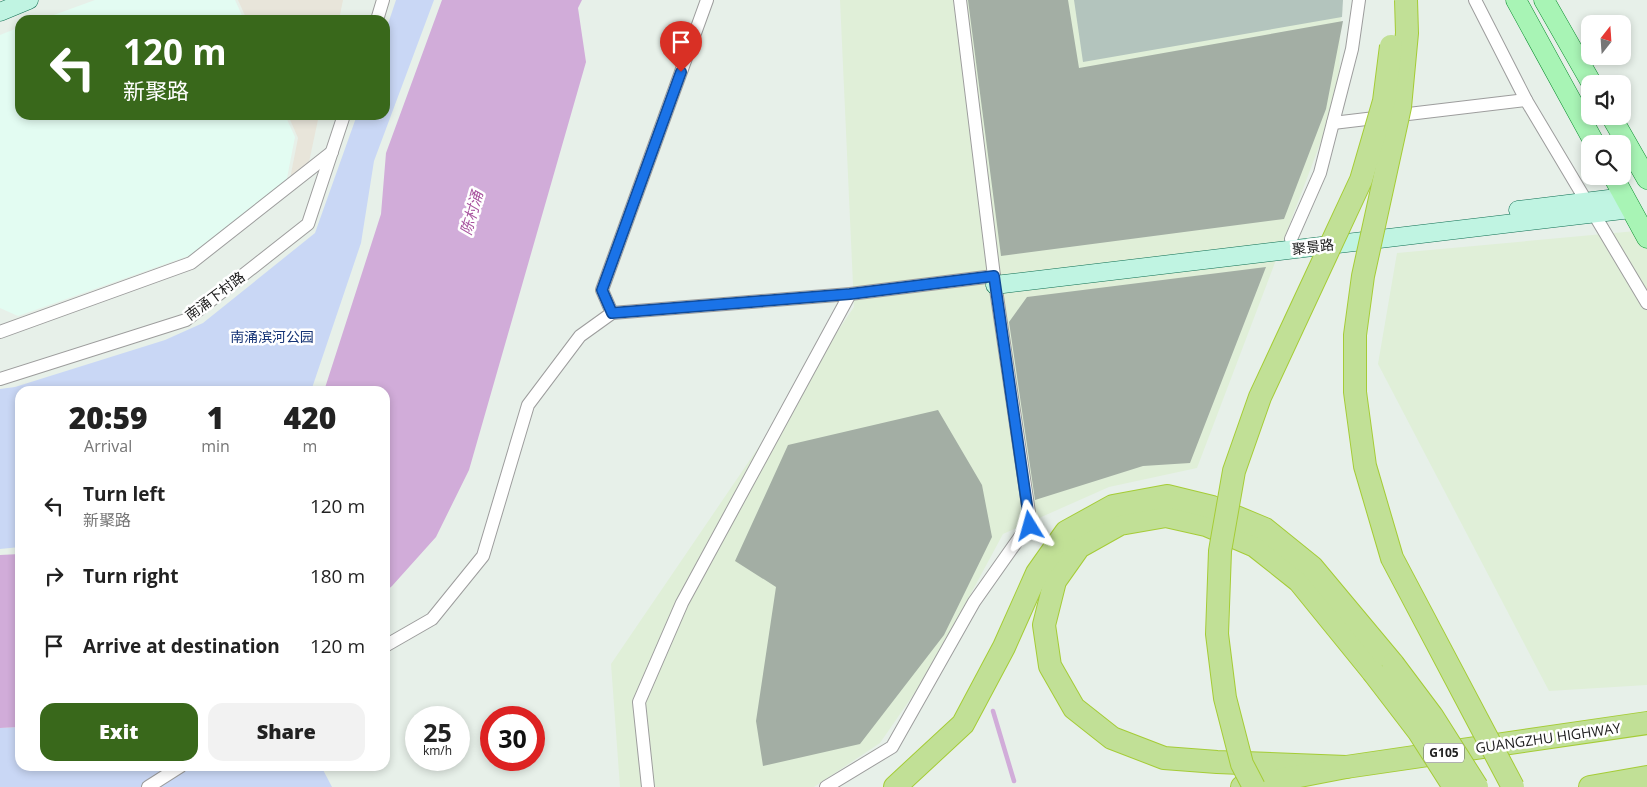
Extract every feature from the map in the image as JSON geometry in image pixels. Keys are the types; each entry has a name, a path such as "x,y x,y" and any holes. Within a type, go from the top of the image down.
{"highway":[{"path":"1254,787 1242,764 1225,698 1217,634 1220,550 1234,471 1260,398 1361,180 1384,101 1394,23 1392,0"},
{"path":"1406,0 1407,33 1400,107 1363,276 1355,334 1355,392 1365,466 1392,558 1513,787"},
{"path":"895,787 963,724 1004,647 1037,573 1066,532 1113,506 1167,496 1212,507 1265,529 1312,567 1383,668 1419,732 1454,787"},
{"path":"1346,767 1164,758 1112,738 1074,708 1050,666 1044,625 1055,581 1079,547 1120,524 1166,516 1206,525 1255,546 1299,581 1432,716 1477,787"},
{"name":"GUANGZHU HIGHWAY","path":"1242,787 1346,767 1647,723"},
{"path":"1590,787 1647,777"}],"main road":[{"path":"1516,0 1590,135"},
{"path":"1544,0 1587,75"},
{"path":"1616,125 1647,179"},
{"path":"1618,185 1647,238"}],"street":[{"path":"0,12 29,0"},
{"path":"378,15 383,0"},
{"path":"612,313 602,290 707,0"},
{"path":"826,787 892,747 974,602 1022,534 1030,526 994,281 960,0"},
{"path":"1291,239 1320,172 1352,50 1359,0"},
{"path":"1476,0 1526,100 1647,303"},
{"path":"1333,123 1526,100"},
{"name":"南涌下村路","path":"0,379 186,320 308,224 342,120"},
{"path":"0,332 191,263 332,152"},
{"name":"聚景路","path":"994,281 1628,203"},
{"name":"聚景路","path":"994,281 1291,239 1590,208"},
{"path":"390,643 432,619 483,556 528,406 580,336 612,313 994,281"},
{"path":"648,787 639,702 682,603 850,294"},
{"path":"148,787 173,771"}],"shaded area":[{"path":"95,0 235,0 242,15 54,15"},
{"path":"238,0 343,0 340,15 245,15"},
{"path":"840,0 1341,0 1339,94 1197,468 1109,487 1003,534 927,675 880,743 814,787 620,787 611,664 854,307"},
{"path":"1074,0 1343,0 1342,17 1083,62"},
{"path":"15,29 15,120 287,120 295,137 286,183 191,255 18,316 0,308 0,35"},
{"path":"290,120 318,120 309,162 289,184 298,138"},
{"path":"1647,230 1647,685 1549,691 1378,364 1397,253"}],"green space":[{"name":"南涌滨河公园","path":"396,0 434,0 390,118 390,18"},
{"name":"南涌滨河公园","path":"355,120 389,120 374,161 361,243 313,386 18,386 165,340 203,323 315,233"},
{"name":"南涌滨河公园","path":"15,387 15,548 0,549 0,389"},
{"path":"15,727 15,771 324,771 332,787 0,787 0,728"}],"water":[{"name":"陈村涌","path":"442,0 582,0 578,8 586,62 469,470 436,537 390,588 390,386 326,386 381,214 386,153"},
{"path":"15,554 15,727 0,728 0,555"}],"building":[{"path":"968,0 1068,0 1079,68 1343,21 1326,109 1284,219 1001,256"},
{"path":"1266,267 1190,463 1143,466 1035,500 1009,322 1027,297"},
{"path":"938,410 982,485 992,537 944,635 860,744 763,766 756,721 776,587 735,561 788,445"}],"waterway":[{"path":"993,711 1014,781"}],"route":[{"path":"681,72 602,290 612,313 850,294 994,276 1030,526"}]}
